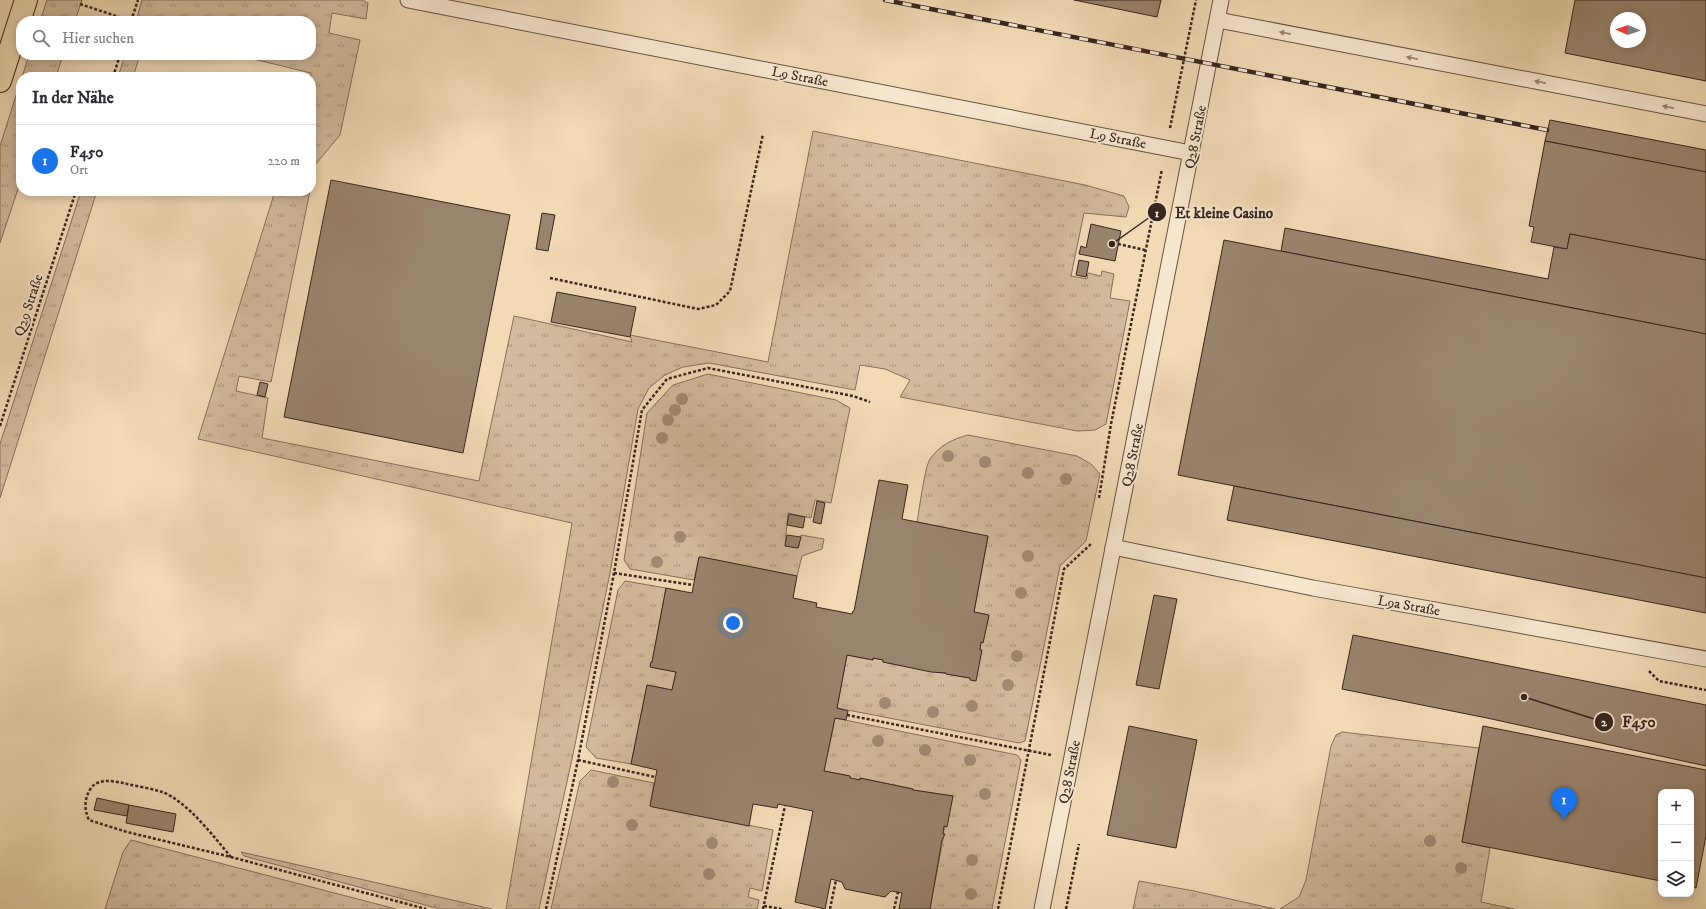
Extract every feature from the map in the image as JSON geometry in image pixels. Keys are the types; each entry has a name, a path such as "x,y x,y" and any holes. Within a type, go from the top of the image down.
{"highway":[{"path":"21,16 26,0"},
{"path":"0,81 16,31"}],"lane":[{"name":"L9 Straße","path":"408,0 1191,152"},
{"name":"Q28 Straße","path":"1042,909 1222,0"},
{"path":"1218,20 1706,114"},
{"name":"L9a Straße","path":"1113,547 1313,588 1706,659"}],"path":[{"path":"133,16 138,0"},
{"path":"1099,500 1145,250 1196,0"},
{"path":"80,4 116,16"},
{"path":"115,72 118,60"},
{"path":"550,278 698,309 716,305 730,291 763,134"},
{"name":"Q29 Straße","path":"0,426 74,196"},
{"path":"1118,244 1145,250"},
{"path":"546,909 578,760 614,573 642,410 667,379 708,368 853,396 870,402"},
{"path":"998,909 1064,569 1091,545 1092,537"},
{"path":"614,573 693,585"},
{"path":"847,715 1072,759"},
{"path":"578,760 655,777"},
{"path":"231,857 188,809 163,792 110,780 98,783 92,788 85,800 85,811 89,820 127,832 231,857 426,909"},
{"path":"782,909 764,907 785,806"},
{"path":"830,909 836,880"},
{"path":"894,909 898,892"}],"green space":[{"path":"47,0 82,0 77,16 42,16"},
{"path":"142,0 362,0 368,3 366,19 332,13 329,33 360,40 340,135 316,164 316,72 307,72 258,60 316,60 316,16 137,16"},
{"path":"27,60 61,60 58,72 24,72"},
{"path":"123,60 138,60 135,72 120,72"},
{"path":"16,96 16,195 0,243 0,146"},
{"path":"813,131 1085,185 1124,196 1129,207 1126,217 1084,213 1071,276 1087,279 1088,273 1101,276 1102,271 1114,274 1110,298 1130,301 1106,424 1095,430 1077,431 900,397 910,380 885,369 860,365 855,390 709,363 683,367 665,375 649,388 638,409 610,573 572,759 539,909 506,909 572,523 198,439 273,196 309,196 271,382 239,376 236,391 268,398 262,438 479,481 514,316 632,342 630,335 768,362"},
{"path":"79,196 95,196 0,498 0,444"},
{"path":"708,374 836,400 850,408 831,503 815,500 811,518 788,513 785,546 798,548 801,535 824,539 822,549 802,556 797,576 699,557 694,580 630,569 624,560 647,413 673,385"},
{"path":"968,435 1077,456 1091,464 1100,474 1086,541 1060,566 1025,741 1019,743 837,708 847,655 873,660 873,658 883,660 883,662 970,678 981,642 983,642 989,615 974,612 988,537 917,522 924,479 930,459 947,443"},
{"path":"625,581 666,588 650,667 676,672 672,690 647,685 631,764 596,758 586,747 618,590"},
{"path":"835,718 1017,755 1021,760 992,909 930,909 943,834 953,796 913,790 860,778 860,780 850,778 850,776 824,771"},
{"path":"1342,732 1479,748 1462,842 1490,848 1481,902 1514,909 1280,909 1299,897 1306,880 1331,746 1336,735"},
{"path":"591,770 654,783 650,806 773,830 762,891 750,888 748,897 759,900 757,909 551,909 580,781"},
{"path":"131,840 396,909 105,909 123,852"},
{"path":"241,852 492,909 440,909 244,856"},
{"path":"1139,881 1194,891 1275,909 1133,909"}],"building":[{"path":"1074,0 1161,0 1157,17"},
{"path":"1575,0 1706,0 1706,81 1565,53"},
{"path":"1550,120 1706,150 1706,172 1545,141"},
{"path":"1545,141 1706,172 1706,260 1570,234 1567,249 1531,242 1534,227 1529,226"},
{"path":"331,180 510,215 463,453 284,417"},
{"path":"542,213 555,215 548,251 536,249"},
{"path":"1091,224 1121,231 1115,261 1079,254 1081,246 1086,248"},
{"path":"1285,228 1548,279 1554,247 1567,249 1570,234 1706,260 1706,334 1281,251"},
{"path":"1224,240 1706,334 1706,578 1178,475"},
{"path":"1079,260 1089,262 1086,277 1076,275"},
{"path":"557,292 636,307 630,337 551,322"},
{"path":"260,382 268,384 265,397 257,395"},
{"path":"879,480 908,485 902,519 988,536 974,612 989,615 983,643 981,642 980,650 982,650 976,681 970,680 970,678 946,673 931,672 883,662 883,660 873,658 873,660 847,655 837,708 848,711 846,720 835,718 824,771 850,776 850,778 860,780 860,778 913,790 953,796 947,827 944,826 943,834 945,834 942,840 930,909 899,909 902,893 891,891 885,897 845,889 842,882 831,879 825,909 795,902 813,811 778,804 777,808 753,804 749,826 653,807 650,806 657,770 631,764 647,685 672,690 676,672 650,667 666,588 692,593 699,557 702,557 797,576 793,598 817,603 816,607 852,614 854,611"},
{"path":"1234,486 1706,578 1706,613 1227,520"},
{"path":"817,501 825,503 821,524 813,522"},
{"path":"789,514 805,517 803,528 787,525"},
{"path":"787,535 801,537 798,548 785,546"},
{"path":"1154,595 1177,599 1159,689 1136,685"},
{"path":"1353,635 1706,705 1706,766 1487,718 1342,689"},
{"path":"1129,726 1197,740 1176,848 1107,835"},
{"path":"1483,726 1706,770 1706,836 1696,888 1694,888 1694,789 1658,789 1658,880 1462,842"},
{"path":"97,798 129,805 127,816 94,810"},
{"path":"129,805 176,814 173,832 126,823"}],"railway":[{"path":"885,0 1547,130"}],"place":[{"name":"Et kleine Casino","path":"1112,244"},
{"name":"F450","path":"1524,697"},
{"name":"F450","path":"1564,820"}]}
